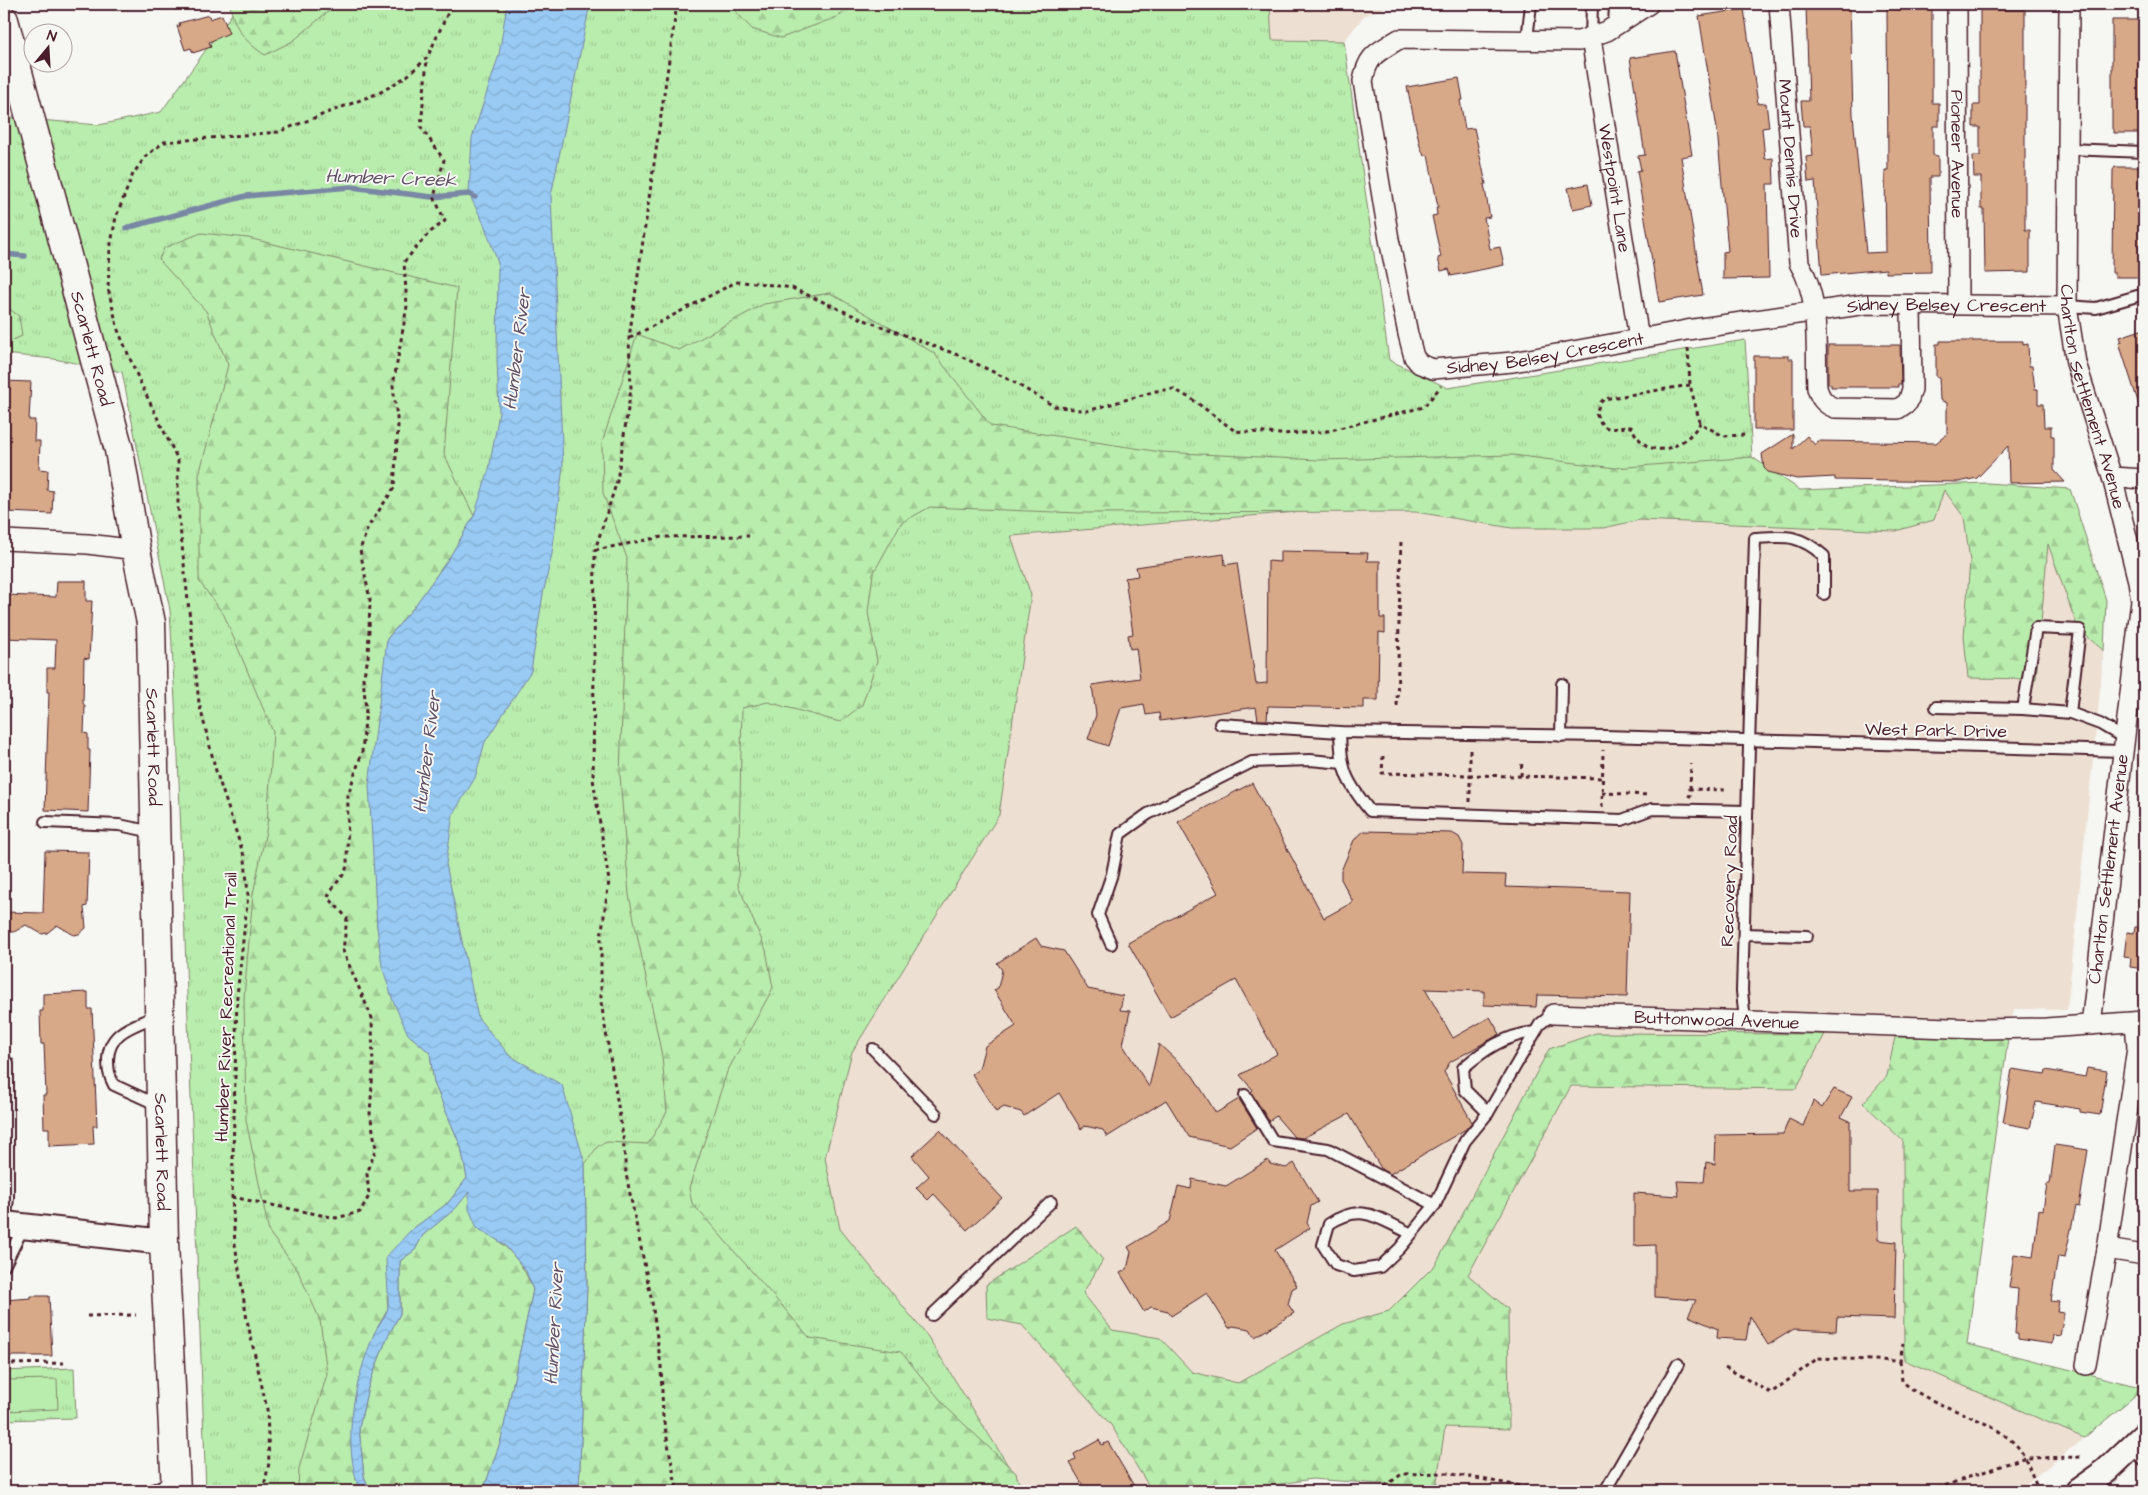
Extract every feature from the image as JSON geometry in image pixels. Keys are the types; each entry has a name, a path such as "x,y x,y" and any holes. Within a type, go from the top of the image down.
{"main road":[{"name":"Scarlett Road","path":"4,20 119,450 136,550 151,622 164,1242 175,1485"}],"street":[{"name":"Sidney Belsey Crescent","path":"1649,4 1614,26 1591,38 1579,41 1399,39 1376,52 1367,63 1363,82 1368,118 1408,334 1414,357 1420,364 1433,369 1513,362 1687,330 1814,310 1867,304 2067,306"},
{"name":"Mount Dennis Drive","path":"1778,4 1799,263 1808,278 1814,310 1816,388 1820,398 1827,406 1835,408 1898,409 1905,406 1912,395 1911,305"},
{"name":"Pioneer Avenue","path":"1956,4 1958,304"},
{"name":"Charlton Settlement Avenue","path":"2069,4 2067,306 2070,336 2076,362 2112,477 2141,600 2091,1024"},
{"name":"Westpoint Lane","path":"1591,38 1639,339"},
{"path":"2112,477 2144,479"},
{"path":"4,540 88,544 136,550"},
{"name":"Buttonwood Avenue","path":"1553,1014 1721,1018 1745,1021 1979,1029 2140,1022"},
{"path":"2086,1365 2107,1250 2140,1022"},
{"path":"11,1224 164,1242"},
{"path":"2107,1250 2144,1255"},
{"path":"2078,1491 2142,1443"}],"lane":[{"path":"1527,40 1532,4"},
{"path":"1591,38 1592,4"},
{"path":"1614,26 1615,4"},
{"path":"2068,149 2144,152"},
{"path":"2067,306 2096,308 2144,294"},
{"name":"Recovery Road","path":"1745,1021 1742,999 1755,538 1784,536 1809,542 1824,556 1824,594"},
{"path":"2023,709 2036,628 2080,630 2070,713"},
{"path":"1561,736 1562,684"},
{"path":"1936,707 2023,709 2070,713 2100,724 2123,744"},
{"name":"West Park Drive","path":"1220,724 1340,732 1750,742 2123,744"},
{"path":"1340,732 1343,763 1349,784 1370,811 1622,820 1652,809 1747,811"},
{"path":"1111,944 1098,915 1112,874 1120,834 1148,814 1252,762 1310,760 1343,763"},
{"path":"45,822 119,825 156,832"},
{"path":"1744,934 1807,936"},
{"path":"159,1014 116,1036 108,1048 108,1069 114,1085 161,1106"},
{"name":"Buttonwood Avenue","path":"1410,1233 1362,1212 1344,1214 1329,1224 1323,1245 1336,1265 1354,1271 1380,1267 1400,1248 1410,1233 1435,1204 1465,1141 1488,1113 1540,1024 1553,1014"},
{"path":"1488,1113 1465,1090 1463,1068 1485,1049 1517,1034 1535,1032"},
{"path":"873,1049 936,1114"},
{"path":"4,1266 11,1224 8,1198 8,1063"},
{"path":"1245,1095 1273,1142 1328,1149 1435,1204"},
{"path":"932,1315 1051,1202"},
{"path":"1605,1491 1678,1364"},
{"path":"151,1491 175,1485"}],"path":[{"path":"232,1197 336,1218 360,1212 369,1196 367,1174 376,1148 370,1113 373,1070 372,1018 343,951 347,918 328,897 332,887 344,877 347,866 348,795 362,752 366,709 363,678 368,659 370,600 360,550 368,527 394,488 398,426 393,386 407,306 404,262 429,233 445,221 434,196 444,160 421,127 427,58 452,4"},
{"path":"676,4 669,67 629,338 631,389 617,481 594,550 592,779 609,882 602,937 601,1002 623,1136 626,1174 652,1302 661,1366 663,1417 677,1491"},
{"name":"Humber River Recreational Trail","path":"263,1491 269,1463 267,1409 234,1244 232,1197 237,996 248,895 245,860 216,771 199,703 178,508 178,460 139,380 118,330 108,288 110,249 116,217 133,174 146,156 164,142 278,132 381,92 408,76 427,58"},
{"path":"629,338 736,282 792,288 859,318 958,355 1010,380 1054,406 1086,411 1156,391 1174,389 1193,400 1235,431 1280,434 1323,432 1424,407 1456,368"},
{"path":"1687,330 1690,385 1700,423 1694,434 1675,447 1659,449 1640,441 1631,427 1609,429 1600,424 1596,413 1604,399 1690,385"},
{"path":"1700,423 1723,436 1746,435"},
{"path":"594,550 662,537 749,536"},
{"path":"1397,706 1401,540"},
{"path":"1470,747 1470,805"},
{"path":"1602,808 1603,750"},
{"path":"1383,756 1382,773 1603,778"},
{"path":"1521,776 1522,760"},
{"path":"1681,795 1690,796 1691,764"},
{"path":"1690,789 1726,790"},
{"path":"1602,793 1651,795"},
{"path":"87,1316 136,1315"},
{"path":"1903,1344 1900,1362 1902,1380 1912,1390 1930,1401 1986,1423 2017,1446 2037,1487"},
{"path":"1725,1367 1771,1392 1818,1358 1900,1362"},
{"path":"4,1364 66,1363"},
{"path":"1930,1491 2023,1458 2084,1458"},
{"path":"1378,1491 1402,1474 1446,1473 1549,1491"}],"shaded area":[{"path":"1230,4 1569,4 1558,7 1385,7 1364,16 1344,41 1272,40"},
{"path":"1752,457 1800,490 1987,483 2070,489 2106,600 2104,651 2067,1010 2014,1009 2008,1038 1853,1035 1895,1037 1887,1076 1863,1103 1903,1141 1904,1360 2084,1438 2026,1484 2002,1491 1453,1491 1436,1488 1312,1479 1216,1491 1024,1491 928,1337 840,1229 825,1158 852,1052 908,963 1031,595 1011,536 1571,489"}],"green space":[{"path":"230,4 335,4 293,41 265,55 246,40 237,27"},
{"path":"239,4 1227,4 1270,7 1272,40 1344,41 1389,360 1448,388 1745,340 1752,457 1571,489 1011,536 1031,595 999,815 852,1052 825,1158 840,1229 928,1337 1024,1491 206,1491 178,756 170,610 122,372 54,359 4,354 4,117 99,125 161,112"},
{"path":"733,4 856,4 837,17 781,38 752,29 737,13"},
{"path":"201,233 248,238 457,288 444,454 474,516 449,558 414,607 387,639 374,861 377,927 408,1034 430,1053 434,1083 461,1147 467,1178 448,1203 411,1230 387,1296 388,1309 374,1334 359,1383 356,1479 360,1491 298,1489 299,1468 327,1374 320,1320 298,1271 269,1232 246,1120 244,998 253,894 267,826 273,732 224,615 199,581 199,475 228,365 206,311 159,260 164,248"},
{"path":"830,293 934,353 991,426 1161,452 1319,460 1513,455 1615,468 1752,457 1800,490 1987,483 2070,489 2106,600 2104,651 2078,629 2048,544 2036,679 1968,678 1964,636 1970,561 1964,517 1944,490 1934,520 1896,531 1640,520 1603,528 1512,528 1416,512 1079,513 930,507 901,523 873,574 868,612 877,661 862,705 840,722 768,702 742,708 738,885 766,950 773,988 727,1072 689,1188 692,1203 810,1338 901,1352 947,1408 1016,1473 1021,1491 579,1491 587,1285 585,1164 598,1146 607,1142 648,1144 667,1112 662,1056 629,895 620,775 627,558 603,493 602,443 637,334 679,350 764,304"},
{"path":"4,305 19,316 22,336 4,344"},
{"path":"1596,1033 1825,1034 1796,1089 1571,1086 1468,1275 1508,1309 1509,1429 1445,1427 1436,1488 1312,1479 1236,1491 1152,1491 1111,1425 1022,1325 987,1318 986,1285 1076,1226 1103,1260 1083,1293 1112,1330 1160,1338 1192,1372 1238,1383 1343,1324 1389,1311 1436,1264 1549,1049"},
{"path":"1895,1037 2008,1038 1967,1344 2144,1388 2084,1438 1904,1360 1903,1141 1863,1103 1887,1076"},
{"path":"469,1191 477,1228 496,1239 512,1253 524,1270 533,1290 501,1440 483,1491 370,1491 364,1476 359,1428 368,1387 387,1338 400,1314 400,1261 415,1250 423,1235 455,1209"},
{"path":"74,1368 76,1418 4,1420 4,1371"},
{"path":"57,1379 58,1409 4,1411 4,1380"}],"water":[{"name":"Humber River","path":"507,4 590,4 551,196 563,466 552,554 543,594 531,671 485,742 475,778 453,814 446,864 478,1018 510,1056 562,1085 585,1164 587,1285 579,1491 483,1491 501,1440 533,1290 526,1271 504,1244 477,1228 469,1209 469,1192 455,1209 423,1235 415,1250 400,1261 400,1314 387,1338 368,1387 359,1428 364,1476 370,1491 360,1491 354,1472 351,1452 352,1412 367,1353 375,1331 388,1307 386,1257 411,1230 448,1203 467,1178 461,1147 434,1083 430,1053 408,1034 393,1001 382,966 377,927 369,785 387,639 414,607 449,558 474,516 489,469 499,413 497,359 498,263 484,224 469,194 472,138 499,55"}],"building":[{"path":"1850,5 1853,115 1866,253 1886,252 1885,170 1888,170 1887,8 1932,8 1932,103 1939,103 1939,126 1933,126 1933,155 1938,156 1938,177 1930,177 1931,272 1886,273 1886,269 1822,275 1815,181 1808,182 1806,157 1813,156 1810,126 1803,126 1801,101 1809,101 1806,6"},
{"path":"1744,9 1758,104 1766,103 1769,127 1762,128 1765,159 1773,158 1774,184 1767,184 1769,278 1723,279 1723,252 1728,251 1717,129 1699,16"},
{"path":"1980,10 2025,10 2025,230 2030,230 2030,272 1985,273 1984,209 1981,209 1981,177 1974,177 1973,156 1980,156 1980,127 1973,127 1973,105 1980,105"},
{"path":"209,15 210,19 222,15 229,33 209,42 211,47 193,53 191,48 185,50 177,26 180,26 179,23"},
{"path":"2112,20 2144,20 2144,133 2114,133 2114,129 2112,129"},
{"path":"1675,51 1692,155 1681,157 1703,295 1659,302 1637,171 1641,170 1638,156 1645,155 1630,58"},
{"path":"1459,78 1463,100 1460,100 1465,129 1474,128 1486,184 1484,184 1490,217 1484,218 1490,249 1500,247 1504,265 1451,276 1449,269 1441,271 1438,258 1441,257 1432,216 1437,215 1436,207 1438,207 1428,155 1424,156 1420,146 1407,87"},
{"path":"2115,167 2144,167 2144,277 2115,277 2115,273 2112,273 2113,170"},
{"path":"1588,184 1592,205 1573,209 1568,188"},
{"path":"2144,329 2144,411 2141,411 2119,343 2122,342 2120,337"},
{"path":"1940,341 2023,341 2023,345 2028,344 2029,366 2032,366 2035,389 2038,389 2038,404 2043,404 2044,427 2051,427 2051,436 2054,436 2054,470 2065,482 2009,483 2008,446 1977,478 1959,482 1835,480 1835,477 1797,479 1768,472 1764,468 1762,454 1793,434 1793,449 1807,436 1815,445 1818,441 1936,443 1947,434 1947,403 1940,400 1939,377 1936,377 1936,344 1940,344"},
{"path":"1828,345 1900,345 1901,384 1898,384 1898,387 1831,387 1831,384 1828,384"},
{"path":"1754,356 1789,356 1789,359 1793,359 1793,430 1754,430"},
{"path":"4,381 31,382 29,420 35,420 34,441 40,441 39,469 48,470 47,490 53,491 52,514 7,512 8,492 4,492"},
{"path":"1280,551 1368,553 1367,561 1380,561 1380,618 1385,618 1385,633 1379,632 1378,700 1364,700 1364,708 1268,706 1267,720 1258,720 1256,707 1160,721 1159,713 1146,715 1144,704 1121,708 1108,746 1088,739 1096,715 1092,685 1140,678 1136,648 1130,649 1128,635 1133,634 1125,578 1138,576 1136,567 1224,554 1225,565 1237,563 1256,684 1267,683 1268,561 1280,562"},
{"path":"57,581 86,581 86,601 92,601 89,659 84,658 83,703 85,706 84,733 88,734 88,750 90,750 88,812 45,810 49,692 47,692 47,668 55,668 56,640 4,638 5,595 56,597"},
{"path":"1252,783 1324,918 1353,902 1341,879 1341,871 1354,840 1364,831 1452,833 1459,837 1463,845 1462,874 1506,875 1505,887 1630,891 1627,997 1537,995 1536,1007 1484,1005 1484,991 1425,989 1453,1038 1490,1017 1500,1034 1450,1062 1444,1072 1472,1122 1466,1129 1390,1174 1382,1170 1349,1114 1303,1138 1294,1137 1276,1116 1269,1121 1251,1092 1253,1090 1240,1075 1277,1054 1236,980 1170,1017 1128,943 1218,893 1178,822"},
{"path":"45,851 89,852 87,906 84,907 86,928 79,934 74,935 57,925 47,933 42,934 26,925 14,932 4,932 4,912 43,913"},
{"path":"2135,927 2144,927 2144,969 2130,967 2131,958 2124,957 2127,932 2134,933"},
{"path":"1036,938 1041,946 1064,951 1088,989 1123,996 1120,1010 1130,1011 1123,1045 1149,1087 1159,1044 1193,1076 1216,1113 1239,1099 1257,1128 1230,1146 1189,1137 1166,1100 1107,1137 1103,1130 1085,1126 1081,1129 1059,1093 1024,1116 1021,1112 1004,1107 996,1112 972,1074 979,1069 985,1046 1016,1026 994,990 998,988 1002,970 997,963"},
{"path":"88,992 88,1009 92,1009 97,1126 93,1126 94,1144 49,1146 49,1128 44,1128 43,1095 46,1095 44,1044 41,1044 40,1011 43,1011 43,994"},
{"path":"2087,1068 2107,1071 2100,1115 2080,1112 2080,1109 2036,1102 2030,1128 2003,1123 2012,1069 2045,1074 2046,1070 2085,1077"},
{"path":"1834,1089 1852,1097 1841,1117 1850,1121 1850,1191 1878,1191 1878,1240 1896,1242 1894,1319 1837,1317 1836,1331 1794,1329 1768,1345 1750,1316 1746,1340 1717,1338 1718,1329 1688,1316 1696,1300 1655,1297 1655,1245 1634,1246 1634,1193 1679,1196 1677,1181 1704,1182 1706,1162 1715,1164 1716,1135 1783,1134 1789,1119 1803,1126 1813,1101 1822,1108"},
{"path":"940,1130 1002,1198 967,1230 934,1194 928,1200 916,1188 929,1176 912,1156"},
{"path":"2055,1145 2088,1150 2079,1207 2076,1206 2065,1257 2058,1256 2051,1301 2059,1302 2057,1312 2064,1313 2060,1336 2053,1335 2052,1344 2018,1339 2018,1334 2015,1334 2018,1289 2009,1288 2014,1254 2033,1257 2039,1209 2043,1210 2047,1184 2050,1184"},
{"path":"1268,1160 1270,1164 1286,1168 1294,1163 1318,1202 1311,1206 1307,1223 1310,1228 1275,1250 1297,1286 1292,1289 1288,1304 1294,1313 1255,1337 1250,1329 1233,1326 1229,1328 1207,1293 1171,1316 1168,1311 1151,1307 1144,1312 1120,1273 1127,1269 1131,1252 1128,1247 1170,1221 1178,1186 1191,1189 1192,1179 1226,1186"},
{"path":"31,1296 49,1296 52,1356 4,1356 4,1300 31,1298"},
{"path":"1099,1440 1102,1445 1108,1442 1137,1491 1086,1491 1070,1463 1076,1459 1074,1454"}],"waterway":[{"name":"Humber Creek","path":"126,228 246,196 351,187 432,197 469,194 475,197"},
{"name":"Humber Creek","path":"4,254 25,256"}]}
